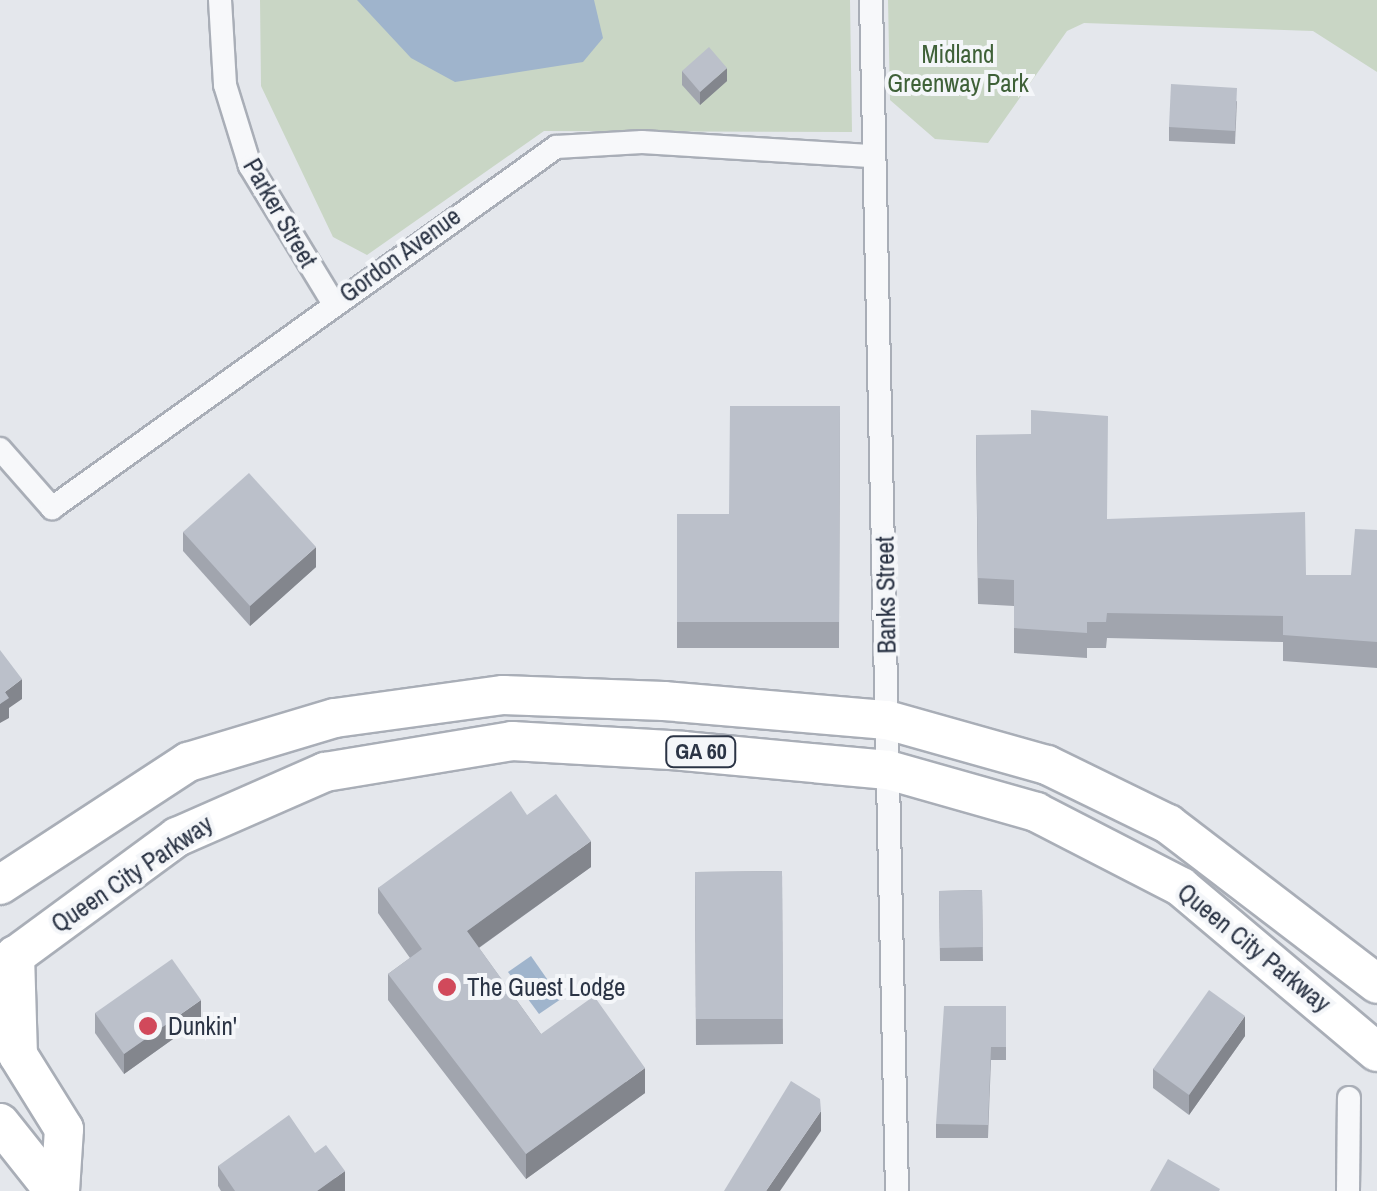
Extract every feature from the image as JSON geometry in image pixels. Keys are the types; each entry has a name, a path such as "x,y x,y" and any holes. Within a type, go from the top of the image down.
{"main road":[{"name":"Queen City Parkway","path":"0,885 188,762 411,703 511,695 887,720 988,742 1114,794 1237,872 1377,984"},
{"name":"Queen City Parkway","path":"8,962 161,848 238,806 411,751 512,741 888,770 1000,799 1110,846 1212,910 1377,1052"},
{"path":"8,962 15,1043 34,1094 64,1129 57,1191"},
{"path":"2,1128 57,1191"}],"street":[{"name":"Parker Street","path":"220,0 240,140 334,304"},
{"name":"Banks Street","path":"870,0 897,1191"},
{"name":"Gordon Avenue","path":"0,449 52,508 556,147 642,142 874,156"},
{"path":"1348,1191 1349,1098"}],"green space":[{"path":"260,0 850,0 852,132 544,131 367,255 333,237 261,86"},
{"name":"Midland Greenway Park","path":"888,0 1377,0 1377,72 1313,31 1084,23 1067,31 988,143 935,139 890,100"}],"water":[{"path":"357,0 594,0 603,38 583,62 455,82 411,58"},
{"path":"531,956 561,999 539,1014 508,972"}],"building":[{"path":"709,47 727,68 700,92 682,71"},
{"path":"1171,84 1237,88 1235,131 1169,127"},
{"path":"730,406 840,406 839,622 677,622 677,514 729,514"},
{"path":"1031,410 1108,416 1107,519 1305,512 1306,575 1351,575 1355,529 1377,530 1377,642 1283,635 1283,616 1107,613 1106,622 1087,622 1087,633 1014,628 1014,580 978,578 976,435 1031,434"},
{"path":"249,473 316,547 250,606 183,532"},
{"path":"0,650 22,679 5,692 9,698 0,704"},
{"name":"The Guest Lodge","path":"511,791 527,815 556,794 591,841 467,931 541,1034 594,996 645,1068 526,1154 388,974 422,949 378,888"},
{"name":"The Guest Lodge","path":"782,871 783,1019 696,1019 695,872"},
{"path":"982,890 983,947 940,948 939,891"},
{"path":"172,959 201,1000 124,1054 95,1013"},
{"path":"1209,990 1245,1016 1189,1095 1153,1069"},
{"path":"944,1006 1006,1006 1006,1047 991,1047 988,1125 936,1124"},
{"path":"791,1081 820,1099 821,1111 766,1191 724,1191"},
{"path":"289,1115 315,1153 326,1145 345,1171 317,1191 235,1191 218,1166"},
{"path":"1168,1159 1220,1189 1219,1191 1150,1191"}],"place":[{"name":"The Guest Lodge","path":"447,987"},
{"name":"Dunkin'","path":"148,1026"}]}
